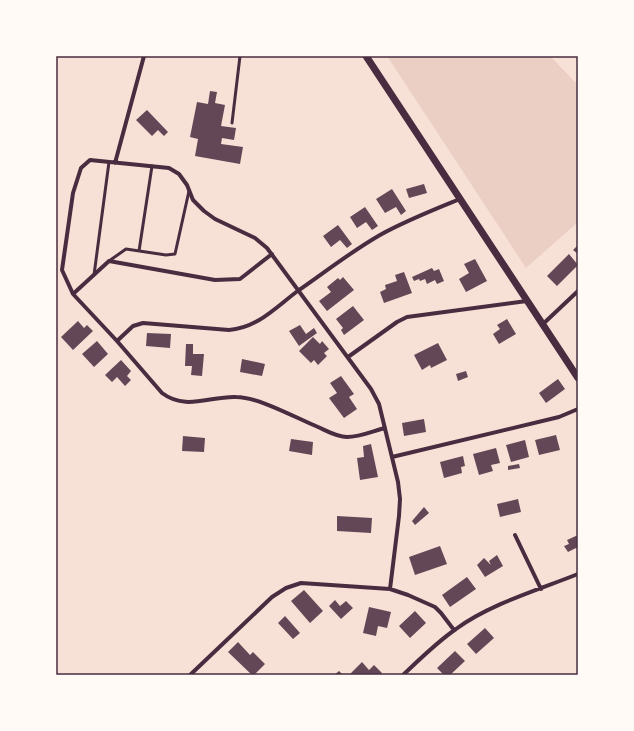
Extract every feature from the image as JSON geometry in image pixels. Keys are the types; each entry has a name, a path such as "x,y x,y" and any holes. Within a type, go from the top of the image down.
{"street":[{"path":"116,163 144,56"},
{"path":"366,56 578,378"},
{"path":"386,428 356,436 344,437 335,435 250,399 235,397 192,402 178,401 162,393 117,341 73,294 62,270 73,193 81,168 90,160 169,168 180,174 193,200 204,211 215,219 255,238 272,254 348,357 375,397 382,412 386,428 398,482 400,505 390,589"},
{"path":"117,341 133,326 143,322 223,330 241,329 257,322 379,236 402,224 460,199"},
{"path":"73,294 109,261 215,280 240,279 272,254"},
{"path":"543,324 578,291"},
{"path":"348,357 397,322 407,317 527,301"},
{"path":"392,457 559,417 578,409"},
{"path":"515,535 541,589"},
{"path":"403,675 440,641 474,617 578,574"},
{"path":"190,675 272,597 286,588 301,584 390,589 431,605 441,613 454,630"}],"lane":[{"path":"232,123 240,56"},
{"path":"94,275 109,162"},
{"path":"139,251 152,166"},
{"path":"109,261 126,249 166,255 175,254 189,191"}],"shaded area":[{"path":"387,56 550,56 578,85 578,222 526,268"}],"building":[{"path":"210,91 217,92 215,103 225,105 221,126 236,128 234,140 222,138 221,144 243,147 240,164 195,156 198,139 190,137 197,102 208,104"},
{"path":"147,110 168,132 164,136 158,130 152,136 136,120"},
{"path":"424,184 427,193 409,198 406,189"},
{"path":"392,189 406,211 401,215 396,207 385,213 376,199"},
{"path":"365,207 378,226 372,230 366,222 357,228 350,217"},
{"path":"338,225 352,244 347,248 340,240 331,247 323,236"},
{"path":"578,245 578,254 573,250"},
{"path":"569,254 578,265 557,286 547,276"},
{"path":"475,259 487,281 466,292 459,279 469,273 464,264"},
{"path":"432,268 434,271 439,269 444,281 437,284 435,280 427,284 425,279 414,281 412,277"},
{"path":"404,272 412,293 384,303 380,292 386,289 385,285 397,281 395,275"},
{"path":"343,277 354,290 327,311 319,301 331,292 327,287 338,278 340,280"},
{"path":"353,306 364,320 344,335 341,330 343,328 336,319"},
{"path":"507,319 516,334 499,344 493,334 500,329 497,325"},
{"path":"78,321 84,328 87,325 93,331 73,350 61,337"},
{"path":"300,325 306,334 314,328 317,333 299,346 289,331"},
{"path":"147,333 171,334 170,348 146,346"},
{"path":"313,337 320,344 322,341 329,349 324,353 327,356 318,365 314,360 311,363 299,351"},
{"path":"97,341 108,354 94,367 82,354"},
{"path":"438,343 447,360 431,368 430,365 422,370 414,355"},
{"path":"186,344 193,344 193,354 204,354 202,376 191,375 192,366 185,366"},
{"path":"242,359 265,364 262,376 240,372"},
{"path":"121,360 131,371 127,376 131,380 125,386 117,377 112,382 105,375"},
{"path":"466,371 468,377 458,381 456,374"},
{"path":"341,376 354,394 349,397 357,409 344,418 329,398 337,393 330,383"},
{"path":"558,379 565,389 546,403 539,393"},
{"path":"424,419 426,432 404,436 402,423"},
{"path":"556,435 560,450 539,455 535,440"},
{"path":"183,436 205,438 204,452 182,451"},
{"path":"291,439 313,442 312,455 289,451"},
{"path":"525,440 529,457 511,462 506,445"},
{"path":"371,444 378,477 360,480 357,458 364,457 363,446"},
{"path":"496,448 500,463 491,465 493,471 479,475 473,454"},
{"path":"463,456 465,466 461,467 462,473 444,478 440,462"},
{"path":"519,464 520,468 508,470 508,466"},
{"path":"518,499 521,512 500,517 497,504"},
{"path":"424,507 429,513 415,525 412,521"},
{"path":"337,516 372,518 371,533 337,531"},
{"path":"578,535 578,547 568,552 564,546 569,544 567,540"},
{"path":"440,546 447,564 415,575 409,557"},
{"path":"497,555 503,566 485,577 477,565 484,558 491,565 489,561"},
{"path":"467,577 476,589 450,607 442,595"},
{"path":"304,590 323,611 310,623 291,601"},
{"path":"335,600 340,606 346,601 353,608 341,619 329,606"},
{"path":"369,607 391,612 387,628 378,626 376,636 363,633"},
{"path":"415,611 426,623 410,638 399,626"},
{"path":"285,616 300,633 293,639 278,623"},
{"path":"485,628 494,638 476,654 467,644"},
{"path":"238,642 250,655 253,652 265,664 254,675 252,675 228,652"},
{"path":"455,651 465,661 450,675 444,675 437,668"},
{"path":"362,662 369,670 374,665 382,673 380,675 349,675"},
{"path":"339,671 343,675 334,675"}]}
